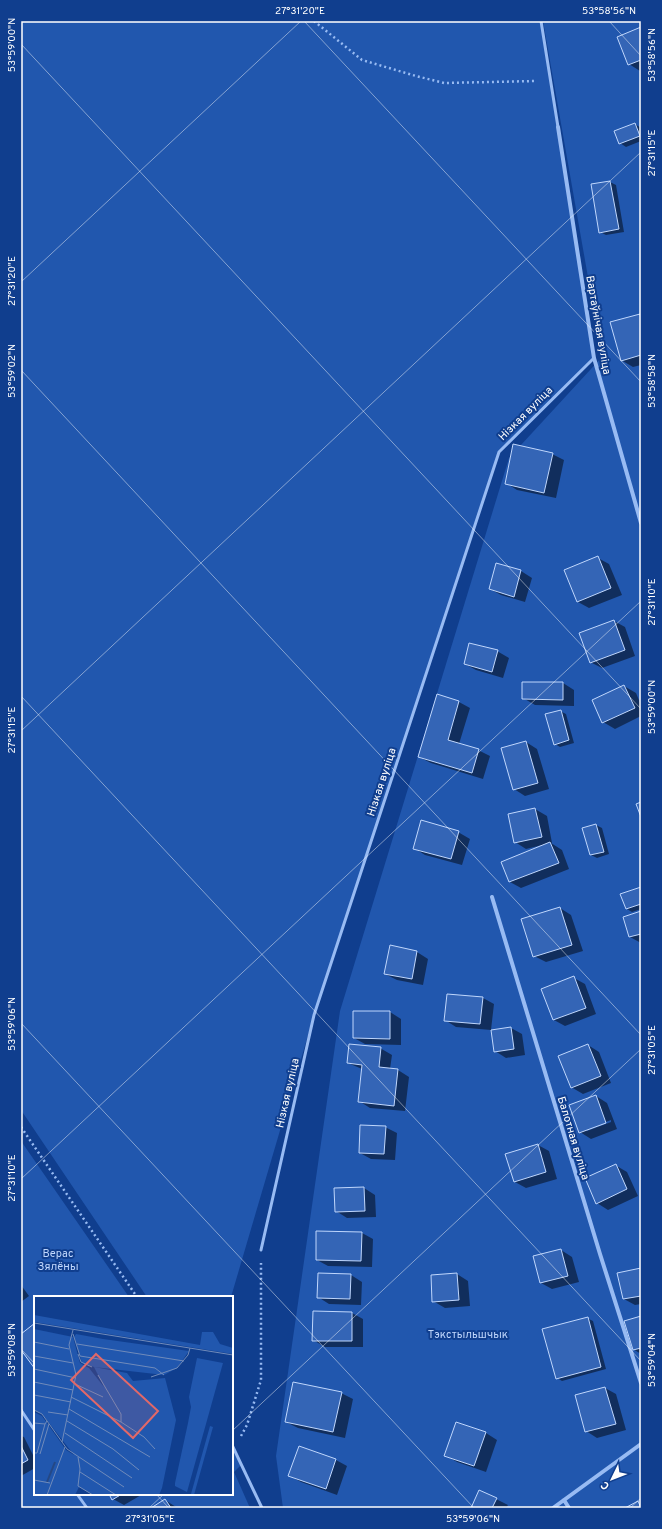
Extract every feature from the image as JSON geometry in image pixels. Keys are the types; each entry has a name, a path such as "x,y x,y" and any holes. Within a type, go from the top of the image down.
{"street":[{"name":"Вартаўнічая вуліца","path":"558,127 594,358 641,523"},
{"name":"Балотная вуліца","path":"492,897 600,1254 641,1383"},
{"path":"553,1508 641,1444"},
{"path":"564,1500 569,1508"}],"lane":[{"path":"541,21 558,127"},
{"name":"Нізкая вуліца","path":"261,1250 314,1015 499,452 594,358"},
{"path":"21,1410 34,1430"},
{"path":"234,1450 262,1508"},
{"path":"78,1495 87,1508"}],"path":[{"path":"314,21 362,60 444,83 551,81"},
{"path":"21,1127 136,1296"},
{"path":"234,1450 247,1425 260,1380 261,1250"}],"green space":[{"path":"21,21 541,21 594,358 499,452 314,1015 231,1296 146,1296 21,1110"},
{"name":"Тэкстыльшчык","path":"543,21 641,21 641,1508 283,1508 276,1456 340,1011 509,458 602,357"},
{"name":"Верас Зялёны","path":"21,1141 128,1296 34,1296 34,1495 233,1495 233,1452 241,1465 234,1472 250,1508 21,1508"}],"building":[{"path":"641,27 641,60 628,65 617,37"},
{"path":"635,123 640,136 619,144 614,131"},
{"path":"610,181 619,229 599,233 591,184"},
{"path":"640,314 641,355 621,361 610,322"},
{"path":"513,444 553,453 544,493 505,484"},
{"path":"598,556 611,588 577,602 564,570"},
{"path":"496,563 521,570 514,597 489,589"},
{"path":"614,620 625,650 590,663 579,633"},
{"path":"469,643 498,650 492,672 464,664"},
{"path":"522,682 563,682 563,700 522,699"},
{"path":"624,685 635,708 602,723 592,700"},
{"path":"437,694 459,701 448,740 479,749 472,773 418,757"},
{"path":"561,710 569,740 554,745 545,714"},
{"path":"526,741 538,783 513,790 501,748"},
{"path":"641,802 641,817 636,804"},
{"path":"535,808 542,837 514,843 508,814"},
{"path":"421,820 459,831 451,859 413,849"},
{"path":"596,824 604,852 590,855 582,828"},
{"path":"550,842 559,863 509,882 501,862"},
{"path":"641,887 641,904 626,909 620,894"},
{"path":"560,907 572,945 533,957 521,919"},
{"path":"641,911 641,934 629,937 623,917"},
{"path":"390,945 417,951 412,979 384,974"},
{"path":"574,976 586,1008 553,1020 541,989"},
{"path":"447,994 483,997 480,1024 444,1021"},
{"path":"353,1011 390,1011 390,1039 353,1038"},
{"path":"511,1027 514,1049 494,1052 491,1030"},
{"path":"349,1044 381,1047 379,1067 398,1069 394,1106 358,1102 362,1065 347,1063"},
{"path":"588,1044 601,1076 571,1088 558,1056"},
{"path":"596,1095 606,1123 579,1133 569,1105"},
{"path":"360,1125 386,1126 384,1154 359,1153"},
{"path":"538,1144 546,1172 514,1182 505,1154"},
{"path":"616,1164 627,1189 596,1204 585,1178"},
{"path":"364,1187 365,1211 335,1212 334,1188"},
{"path":"316,1231 362,1232 361,1261 316,1260"},
{"path":"561,1249 568,1276 540,1283 533,1256"},
{"path":"641,1268 641,1296 623,1299 617,1273"},
{"path":"318,1273 351,1274 350,1299 317,1298"},
{"path":"457,1273 459,1300 432,1302 431,1275"},
{"path":"313,1311 352,1312 352,1341 312,1341"},
{"path":"641,1316 641,1348 633,1350 624,1321"},
{"path":"588,1317 601,1367 556,1379 542,1329"},
{"path":"34,1324 34,1368 21,1350 21,1334"},
{"path":"293,1382 342,1392 333,1432 285,1422"},
{"path":"605,1387 616,1424 585,1432 575,1395"},
{"path":"456,1422 486,1432 474,1466 444,1456"},
{"path":"21,1446 28,1460 21,1464"},
{"path":"299,1446 336,1459 326,1489 288,1476"},
{"path":"479,1490 497,1498 492,1508 471,1508"},
{"path":"110,1495 120,1495 112,1500"},
{"path":"165,1499 171,1508 151,1508"},
{"path":"638,1501 641,1508 625,1508"}]}
